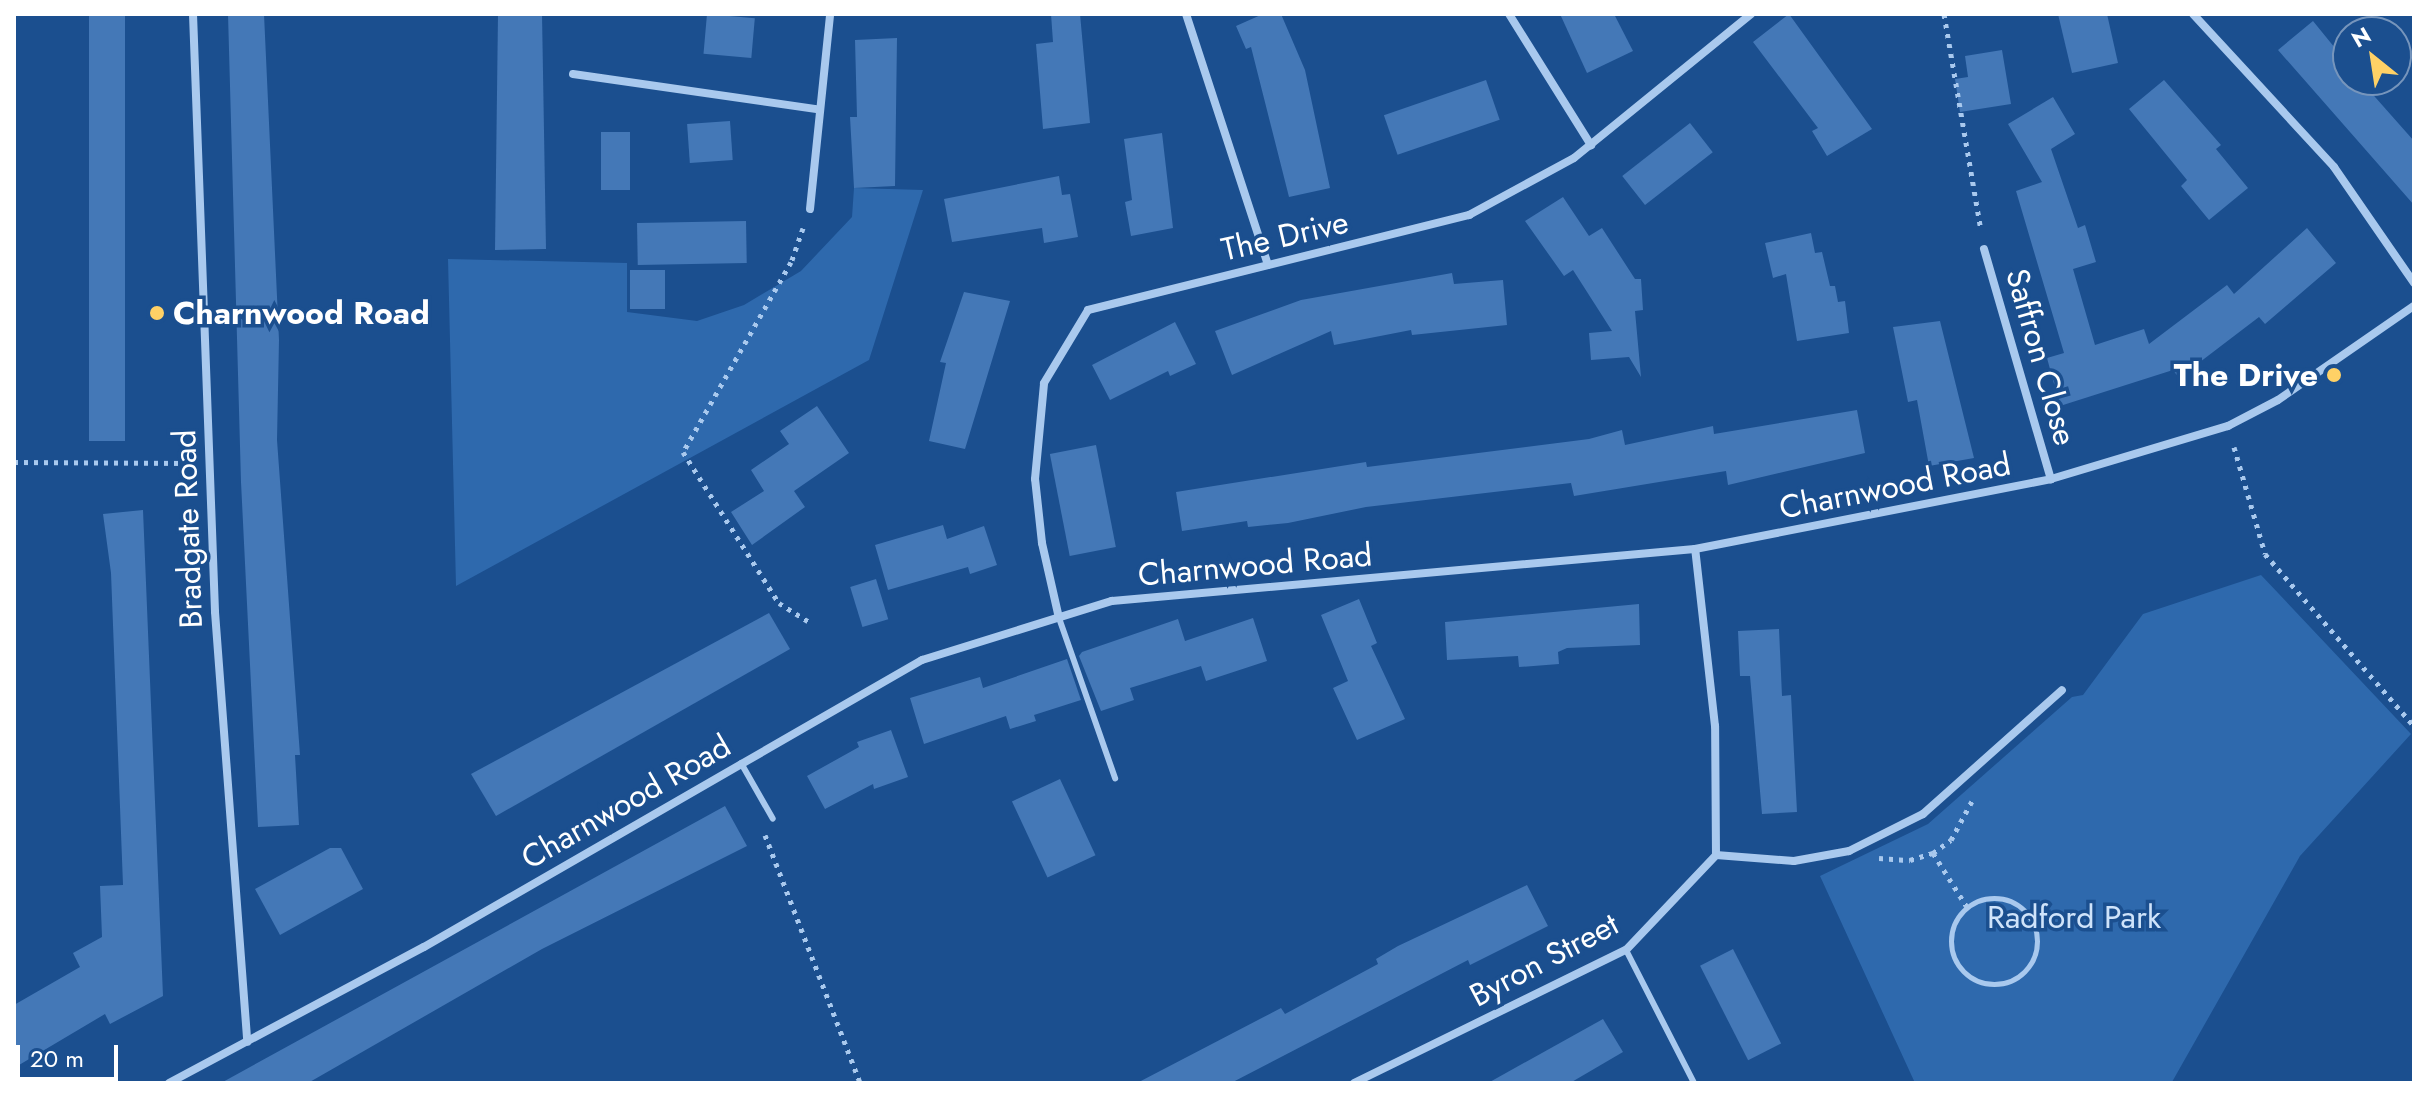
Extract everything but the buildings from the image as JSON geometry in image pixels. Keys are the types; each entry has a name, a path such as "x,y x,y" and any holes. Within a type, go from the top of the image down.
{"street":[{"name":"Bradgate Road","path":"193,14 215,612 247,1042"},
{"path":"810,209 817,109 830,14"},
{"path":"1186,14 1268,265"},
{"path":"1509,14 1591,145"},
{"name":"The Drive","path":"1059,618 1042,543 1035,479 1044,383 1088,310 1469,215 1591,145 1751,14"},
{"path":"2193,14 2334,167 2414,283"},
{"path":"573,74 817,109"},
{"name":"Saffron Close","path":"1984,249 2051,479"},
{"name":"Charnwood Road","path":"169,1083 424,947 922,660 1112,601 1695,549 2051,479 2228,426 2278,400 2414,306"},
{"path":"1695,549 1715,726 1716,855 1794,861 1856,848 1923,814 2062,690"},
{"name":"Byron Street","path":"1354,1083 1626,950 1716,855"}],"lane":[{"path":"1059,618 1115,778"},
{"path":"741,763 773,819"},
{"path":"1626,950 1694,1083"}],"path":[{"path":"1944,14 1984,249"},
{"path":"808,621 779,603 683,452 791,262 810,209"},
{"path":"2228,426 2265,554 2414,726"},
{"path":"14,462 209,463"},
{"path":"773,819 763,838 860,1083"},
{"path":"1933,853 1967,907"},
{"path":"1988,897 2008,899 2027,911 2038,947 2030,966 2016,979 1980,982 1955,961 1953,928 1967,907 1988,897"}],"green space":[{"path":"854,188 923,190 869,360 456,586 448,259 627,263 627,312 697,321 744,305 801,271 852,217"},
{"name":"Radford Park","path":"2261,575 2411,734 2300,856 2172,1082 1915,1083 1820,876 1928,824 2072,697 2083,695 2143,614"}],"place":[{"name":"Charnwood Road","path":"157,313"},
{"name":"The Drive","path":"2334,375"}]}
